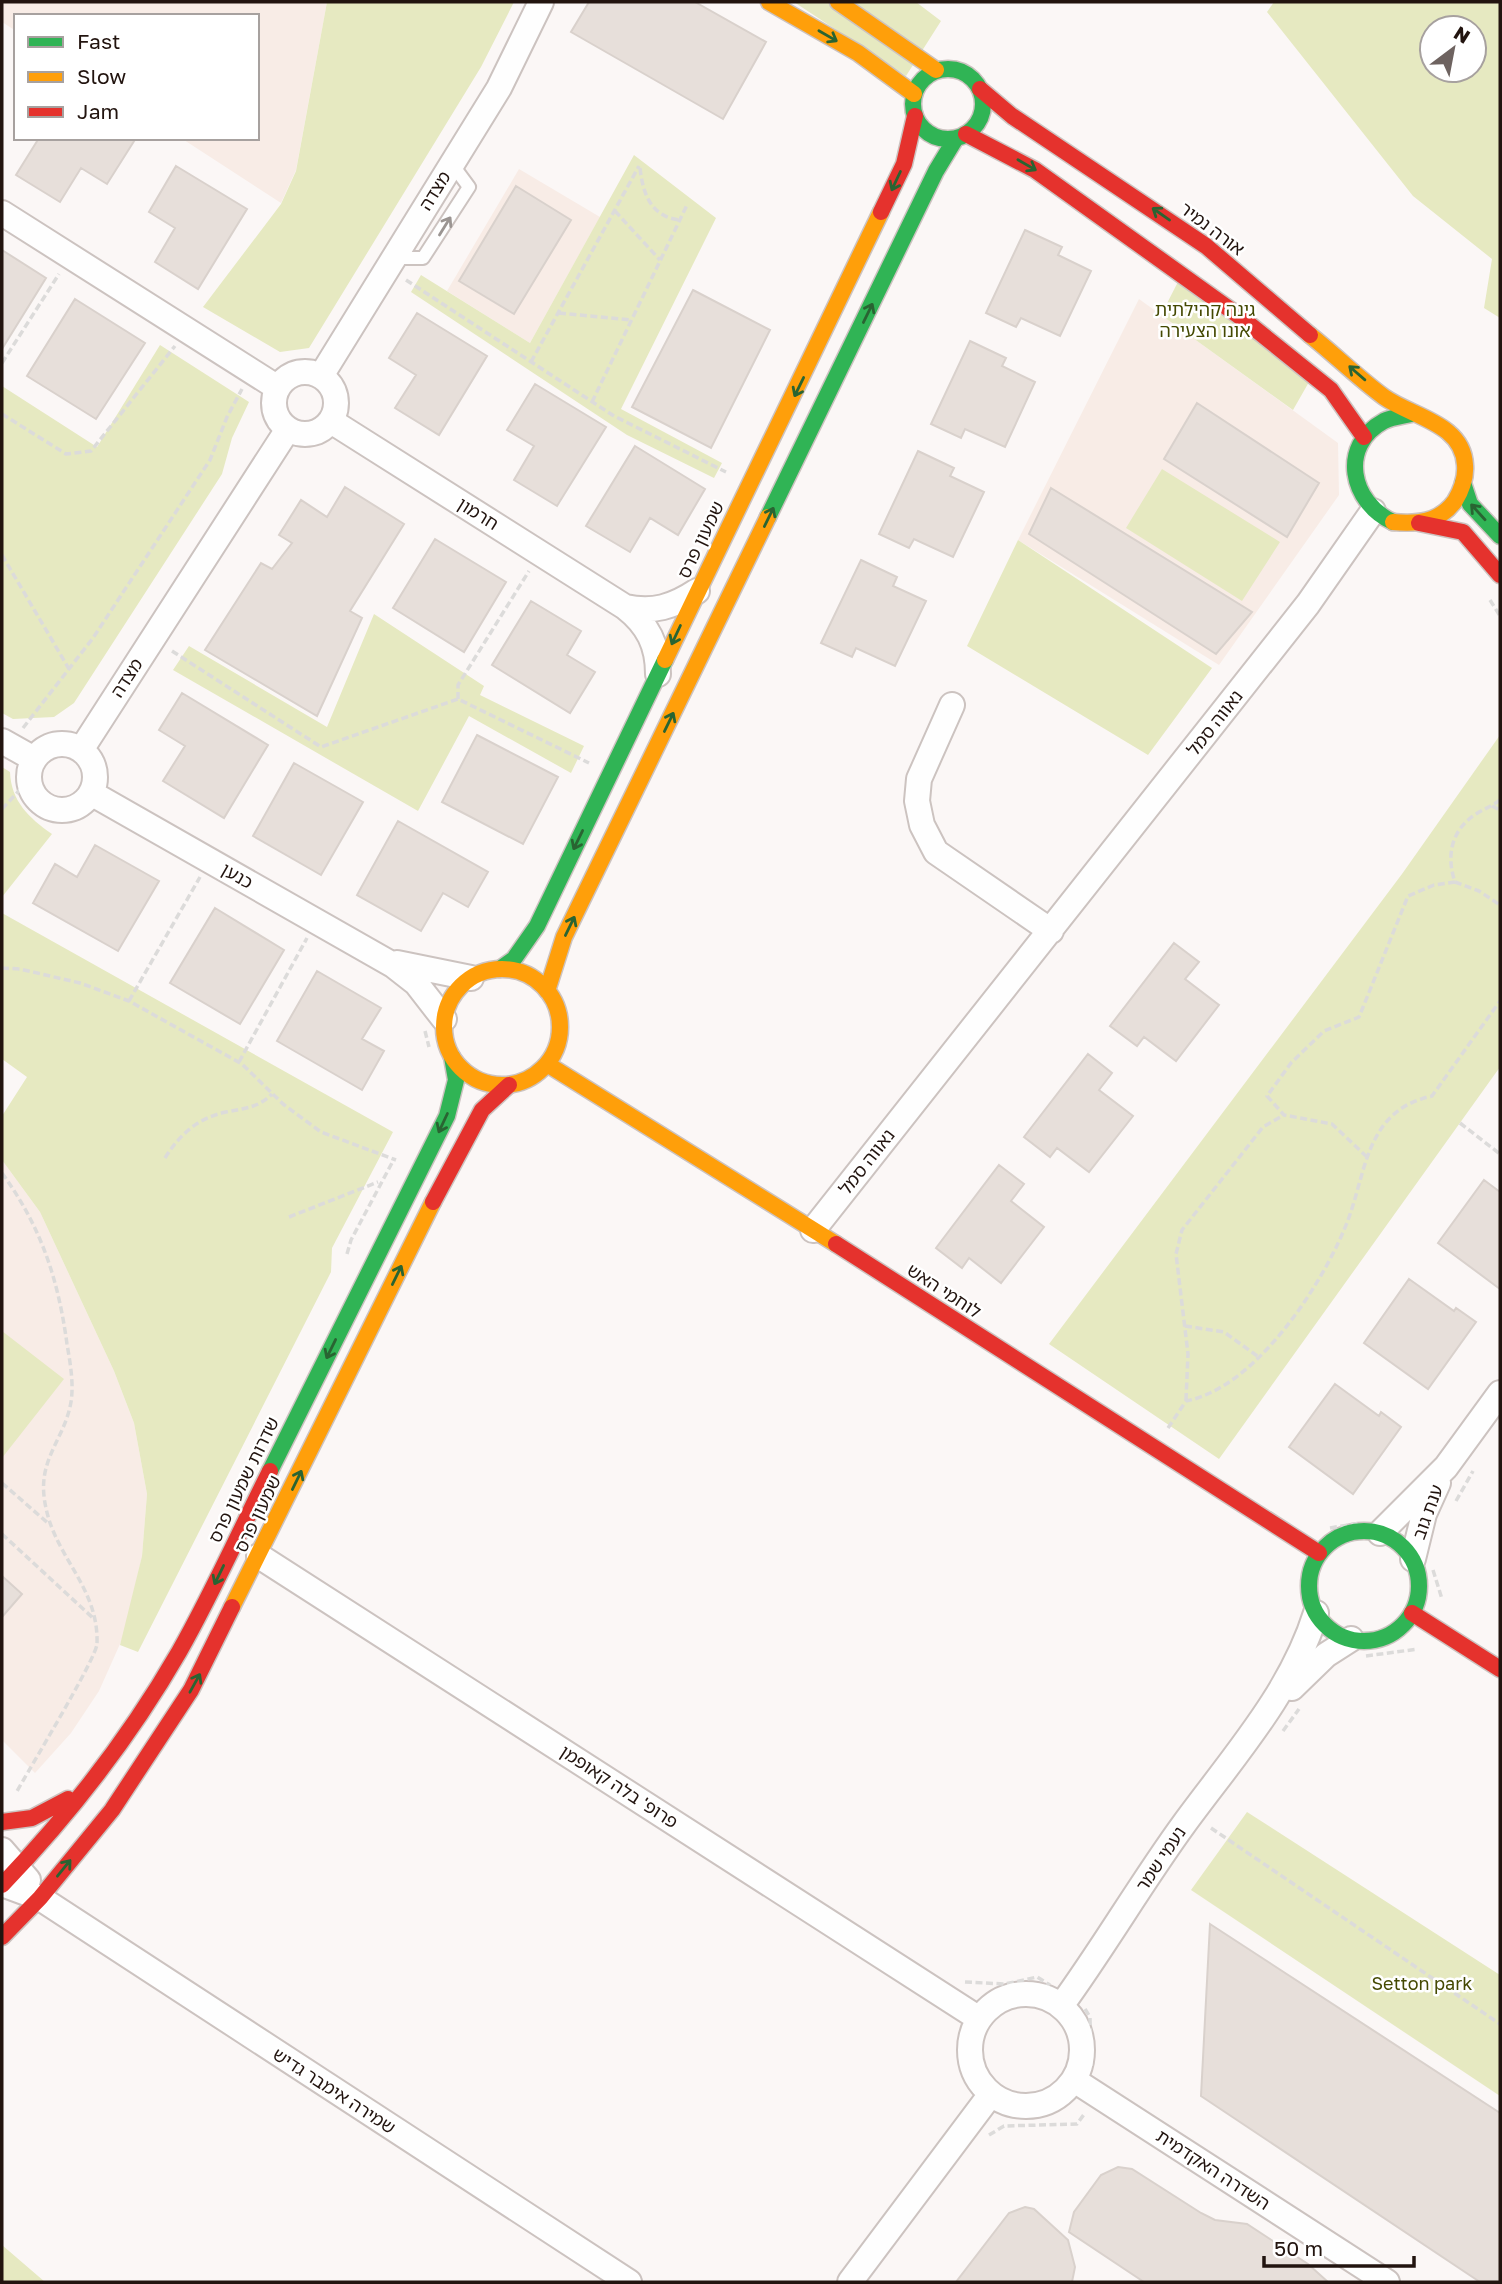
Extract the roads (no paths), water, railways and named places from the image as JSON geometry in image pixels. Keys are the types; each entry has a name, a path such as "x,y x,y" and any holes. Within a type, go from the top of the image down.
{"street":[{"name":"מצדה","path":"321,376 499,88 541,2"},
{"path":"769,2 858,53 914,94"},
{"path":"838,2 936,70"},
{"path":"547,991 570,925 930,183 961,136 980,119 983,99 980,89 966,74 947,69 936,70 919,84 914,94 915,116 920,125 936,137 961,136 1035,170 1239,316 1331,390 1364,437"},
{"name":"אורה נמיר","path":"980,89 1012,116 1206,246 1385,398 1411,414"},
{"name":"שמעון פרס","path":"500,969 514,959 537,926 904,164 915,116"},
{"path":"2,213 278,388"},
{"path":"302,371 321,376 329,383 337,402 331,421 324,428 306,434 288,429 276,415 274,406 278,388 284,380 302,371"},
{"path":"1500,537 1470,504 1463,483 1463,455 1458,442 1438,422 1411,414 1384,420 1364,437 1357,450 1354,477 1364,502 1373,511 1403,524 1419,523 1463,532 1500,575"},
{"name":"חרמון","path":"331,421 625,607 648,631 656,647 658,674"},
{"name":"מצדה","path":"81,750 288,429"},
{"path":"1419,523 1448,509 1463,483"},
{"name":"נאווה סמל","path":"813,1230 1308,604 1373,511"},
{"name":"חרמון","path":"625,607 656,610 670,606 697,591"},
{"path":"952,705 919,779 917,802 922,825 936,852 1051,931"},
{"path":"6,744 32,769 37,799 55,810 76,807 91,793 95,774 81,750 55,745 32,769"},
{"name":"כנען","path":"91,793 383,959 416,982 444,1019"},
{"name":"כנען","path":"383,959 471,978"},
{"path":"500,969 525,974 547,991 559,1018 559,1034 547,1064 524,1081 509,1085 483,1082 462,1070 452,1058 445,1042 444,1019 454,994 471,978 500,969"},
{"name":"שדרות שמעון פרס","path":"2,1885 88,1786 129,1733 185,1639 421,1169 454,1096 456,1080 452,1058"},
{"name":"לוחמי האש","path":"547,1064 813,1230 1319,1553"},
{"name":"שמעון פרס","path":"2,1937 40,1898 112,1810 171,1723 206,1662 465,1138 482,1110 509,1085"},
{"name":"ענת גוב","path":"1423,1562 1424,1514 1446,1467 1500,1393"},
{"name":"ענת גוב","path":"1376,1527 1446,1467"},
{"path":"1376,1527 1423,1562 1420,1586 1412,1614 1390,1635 1357,1648 1328,1628 1316,1612 1309,1593 1309,1580 1319,1553 1339,1536 1376,1527"},
{"name":"פרופ' בלה קאופמן","path":"259,1556 978,2018"},
{"name":"נעמי שמר","path":"1076,2002 1183,1826 1264,1716 1306,1644 1316,1612"},
{"path":"1412,1614 1500,1670"},
{"name":"נעמי שמר","path":"1264,1716 1326,1654 1357,1648"},
{"path":"2,1822 32,1818 53,1810 88,1786"},
{"path":"2,1850 20,1867 40,1898"},
{"path":"2,1885 40,1898"},
{"name":"שמירה אימבר גדיש","path":"40,1898 97,1938 629,2282"},
{"path":"1017,1994 1076,2002 1082,2049 1074,2080 1063,2092 1035,2105 1004,2102 991,2094 972,2067 971,2034 978,2018 989,2007 1017,1994"},
{"name":"השדרה האקדמית","path":"1074,2080 1378,2280"},
{"path":"850,2282 991,2094"}],"park label":[{"name":"גינה קהילתית אונו הצעירה","path":"1205,320"},
{"name":"Setton park","path":"1422,1984"}]}
